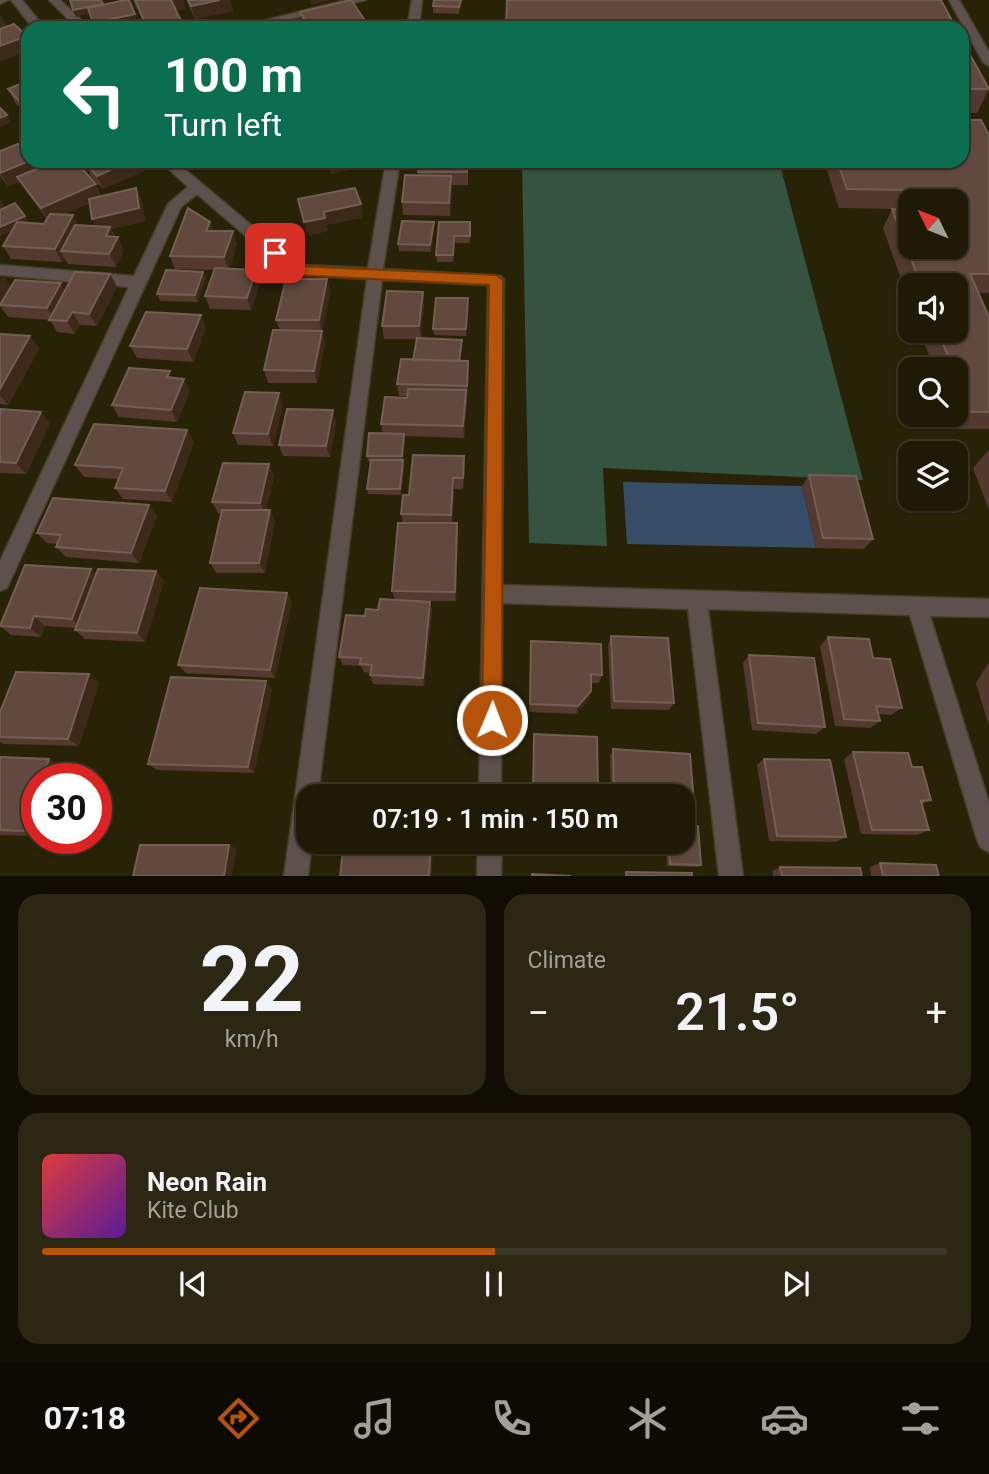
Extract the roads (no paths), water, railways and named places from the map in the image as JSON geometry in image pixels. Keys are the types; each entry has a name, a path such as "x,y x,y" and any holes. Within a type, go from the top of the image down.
{"street":[{"path":"16,0 33,21"},
{"path":"54,0 76,21"},
{"path":"270,21 361,0"},
{"path":"414,21 417,0"},
{"path":"954,0 966,21"},
{"path":"969,27 989,62"},
{"path":"175,168 295,270 496,280 491,784"},
{"path":"296,876 375,274 392,168"},
{"path":"0,582 175,204 197,187"},
{"path":"0,270 139,282"},
{"path":"495,594 989,608"},
{"path":"696,601 731,876"},
{"path":"918,606 989,840"},
{"path":"489,876 490,854"}],"water":[{"path":"623,482 802,486 816,548 627,544"}]}
